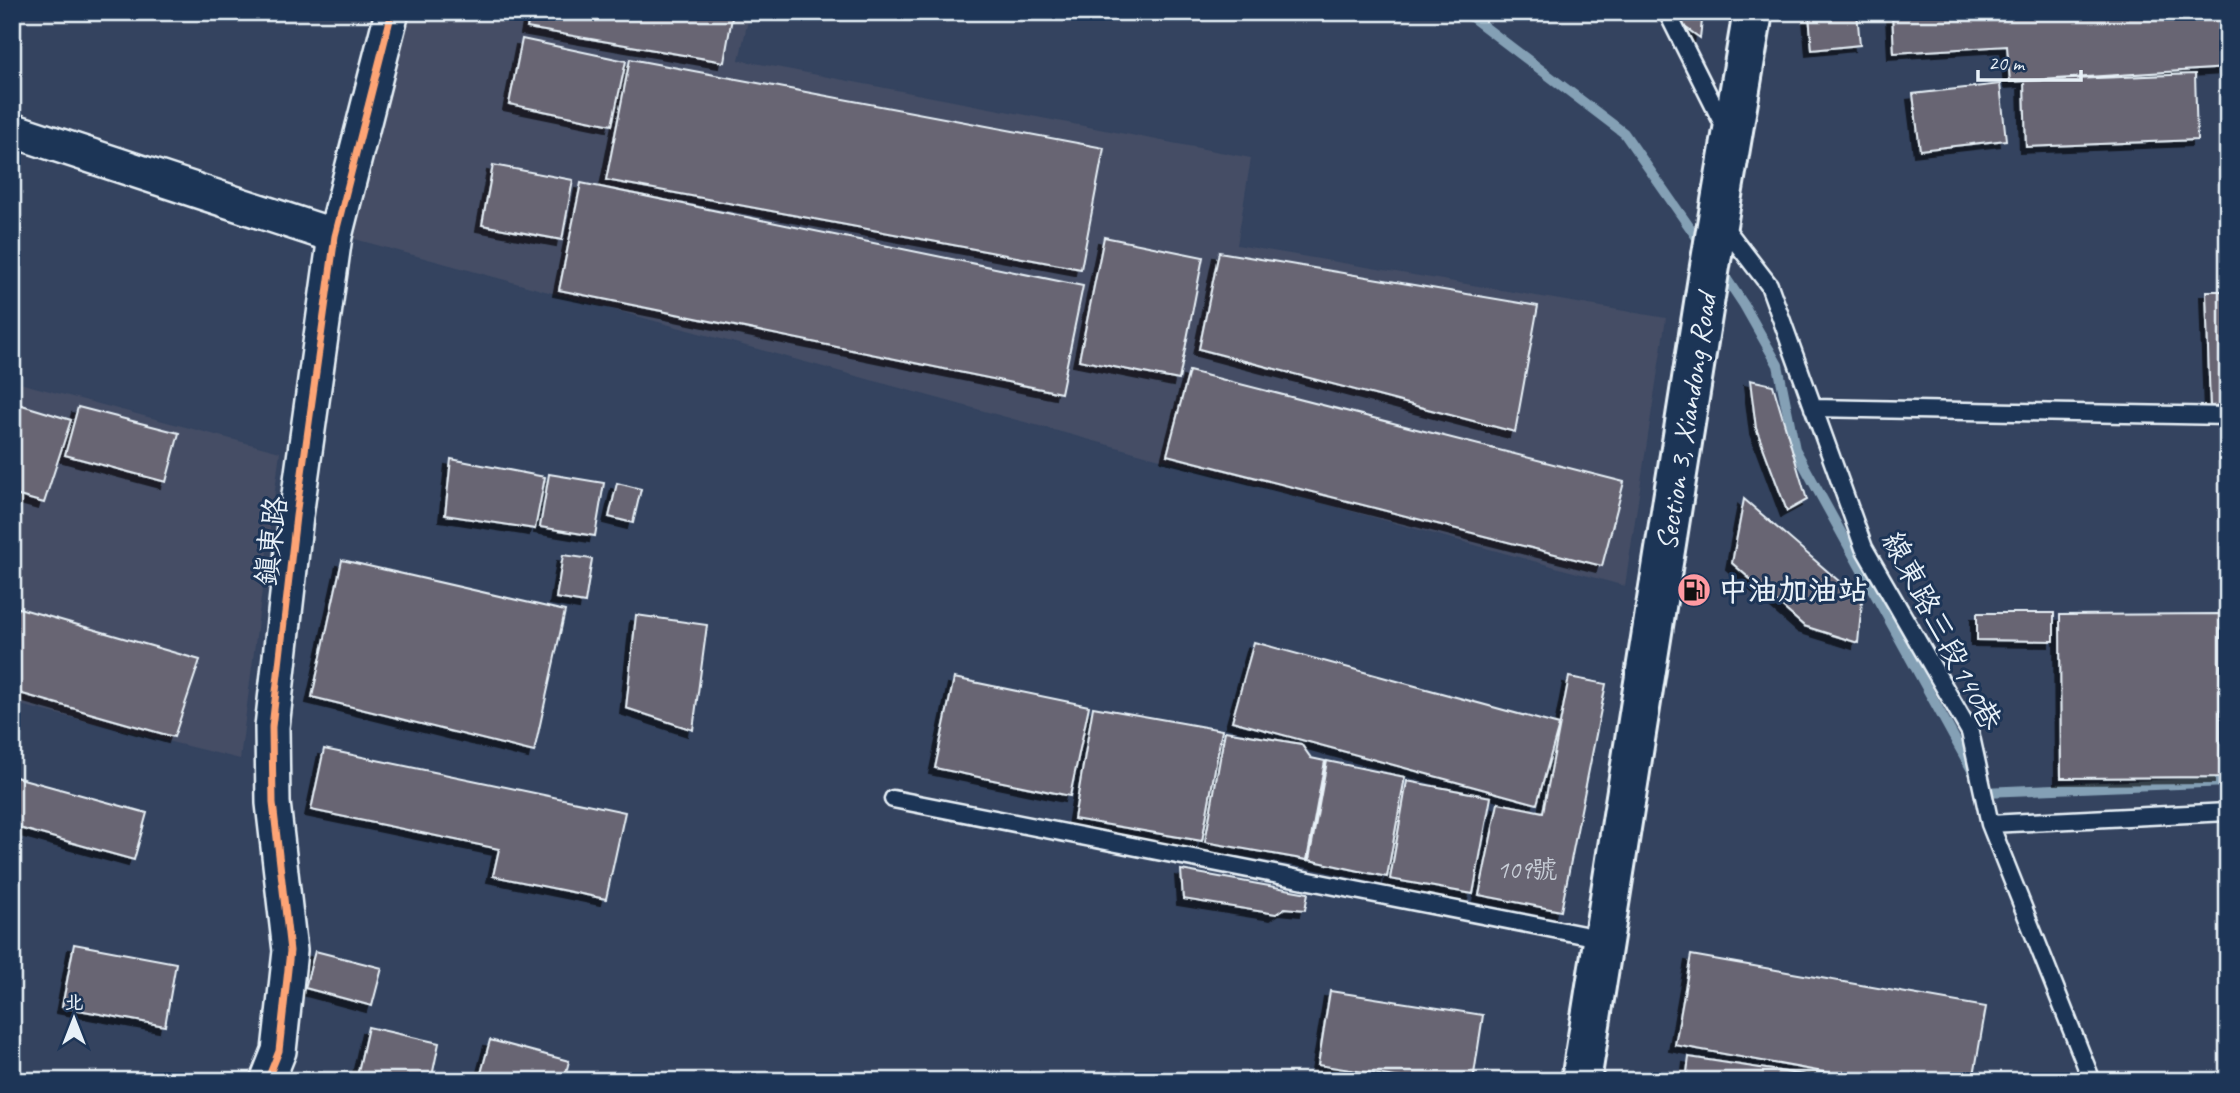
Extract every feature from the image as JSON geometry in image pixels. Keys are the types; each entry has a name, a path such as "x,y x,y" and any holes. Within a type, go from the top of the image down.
{"main road":[{"name":"Section 3, Xiandong Road","path":"1581,1081 1753,12"}],"street":[{"name":"鎮東路","path":"267,1081 279,1051 290,951 273,803 272,727 296,516 335,236 392,12"},
{"path":"12,130 335,236"}],"lane":[{"path":"1667,12 1732,141"},
{"name":"線東路三段140巷","path":"1717,227 1769,285 1864,548 1970,732 1990,824 2092,1081"},
{"path":"1813,408 2228,416"},
{"path":"892,799 1604,939"},
{"path":"1990,824 2228,812"}],"shaded area":[{"path":"406,12 750,12 739,60 1251,158 1237,245 1666,318 1625,586 351,238"},
{"path":"12,381 280,452 240,759 12,703"}],"building":[{"path":"530,12 733,12 724,62 527,28"},
{"path":"1683,12 1703,12 1700,38 1682,25"},
{"path":"1857,12 1860,45 1812,50 1809,14"},
{"path":"1892,12 2228,12 2228,68 2010,82 2007,46 1894,53"},
{"path":"522,39 626,61 612,125 509,104"},
{"path":"630,59 1104,148 1081,269 606,180"},
{"path":"2195,74 2197,140 2026,147 2024,81"},
{"path":"2000,84 2006,140 1920,150 1913,94"},
{"path":"493,165 573,180 562,240 482,225"},
{"path":"581,183 1083,286 1061,393 559,290"},
{"path":"1104,237 1203,257 1179,380 1079,360"},
{"path":"1219,252 1538,306 1515,432 1199,349"},
{"path":"2206,291 2228,291 2228,405 2210,406"},
{"path":"1189,371 1624,482 1602,566 1167,455"},
{"path":"1750,380 1773,385 1807,500 1787,511 1756,428"},
{"path":"12,402 71,420 44,503 12,494"},
{"path":"78,407 179,433 166,482 65,455"},
{"path":"451,459 545,477 535,529 445,515"},
{"path":"549,474 604,483 595,536 540,527"},
{"path":"617,483 641,489 633,523 609,517"},
{"path":"1744,499 1862,601 1858,643 1804,626 1732,563"},
{"path":"563,555 592,559 585,603 556,598"},
{"path":"342,560 565,611 534,752 312,697"},
{"path":"12,606 200,660 174,737 12,691"},
{"path":"1977,613 2054,613 2054,641 1977,640"},
{"path":"2220,614 2220,777 2061,778 2060,615"},
{"path":"636,615 707,625 693,730 626,708"},
{"path":"1254,642 1559,725 1537,804 1232,721"},
{"path":"1569,677 1606,684 1561,911 1479,895 1498,803 1543,812"},
{"path":"954,678 1089,706 1070,796 935,768"},
{"path":"1093,707 1222,730 1202,841 1074,819"},
{"path":"1225,731 1301,744 1311,758 1325,761 1307,860 1205,842"},
{"path":"324,749 625,812 606,899 493,876 499,849 311,810"},
{"path":"1327,761 1405,777 1387,877 1309,860"},
{"path":"12,776 147,813 134,860 12,826"},
{"path":"1407,781 1491,797 1473,894 1390,879"},
{"path":"1181,870 1308,893 1305,910 1285,908 1276,914 1183,899"},
{"path":"74,944 176,963 165,1026 62,1007"},
{"path":"315,951 382,968 372,1006 305,988"},
{"path":"1691,955 1986,1007 1973,1081 1872,1081 1675,1045"},
{"path":"1330,991 1483,1015 1473,1081 1421,1081 1318,1065"},
{"path":"368,1027 439,1043 431,1081 356,1081"},
{"path":"490,1040 569,1061 564,1081 479,1081"},
{"path":"1689,1057 1843,1081 1686,1081"}],"waterway":[{"path":"1465,12 1624,133 1702,245"},
{"path":"1720,269 1778,365 1795,449 1984,792 2228,782"}],"cycle path":[{"path":"267,1081 279,1051 290,951 273,803 272,727 296,516 335,236 392,12"}],"place":[{"name":"中油加油站","path":"1694,590"}]}
